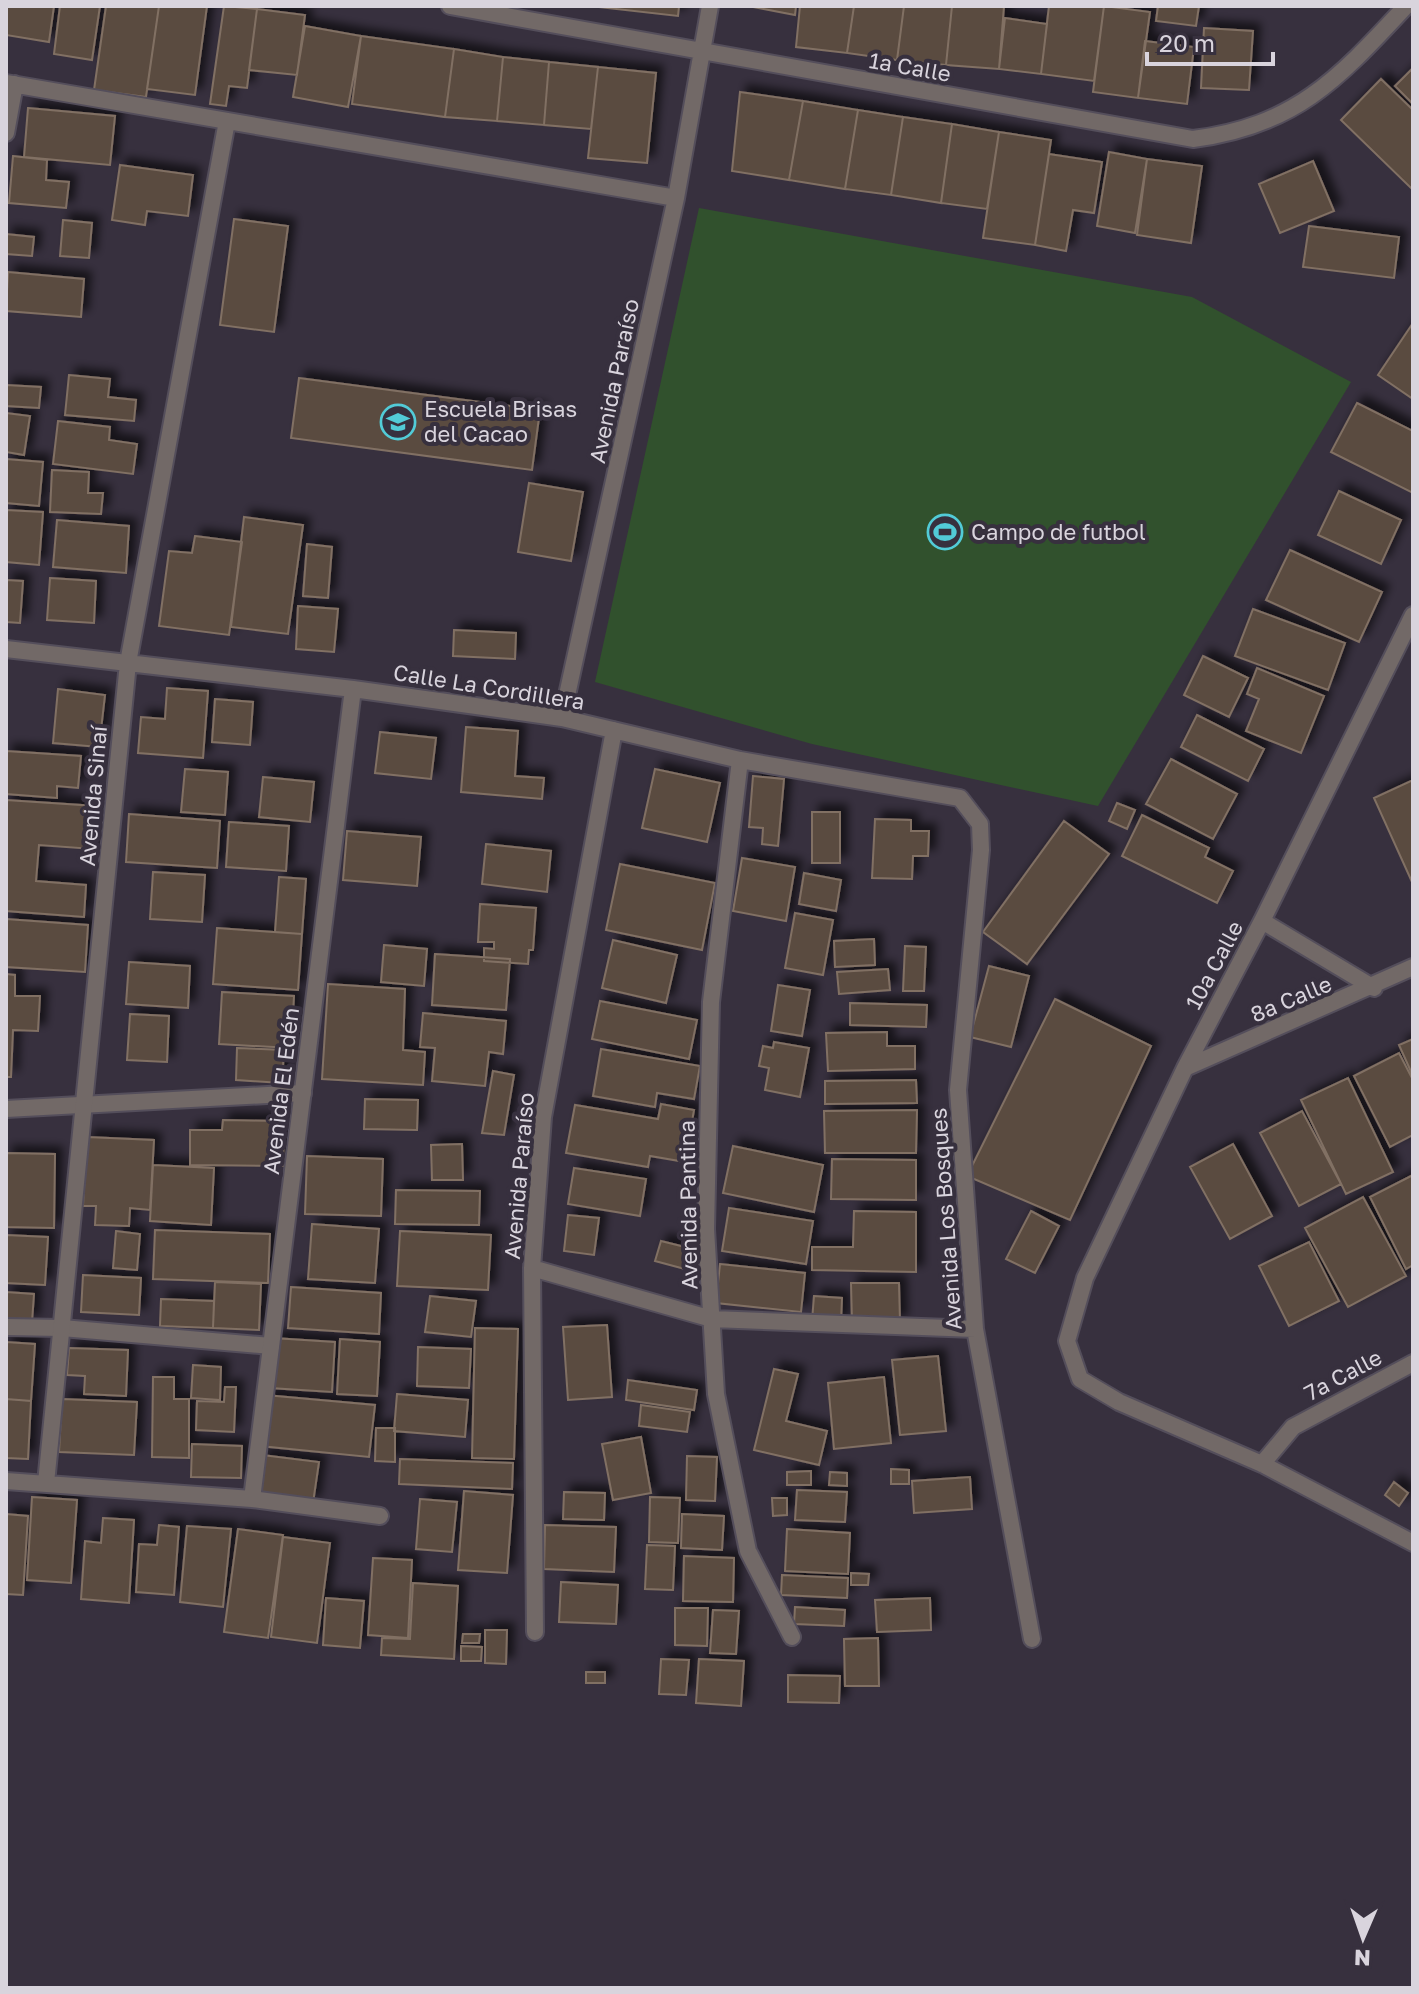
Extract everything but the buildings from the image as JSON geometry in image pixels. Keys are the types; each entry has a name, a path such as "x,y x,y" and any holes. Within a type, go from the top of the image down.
{"street":[{"name":"1a Calle","path":"450,6 1193,139 1234,134 1272,120 1315,95 1347,70 1406,6"},
{"name":"Avenida Paraíso","path":"562,718 676,198 710,6"},
{"path":"6,133 10,84 676,198"},
{"name":"Avenida Sinaí","path":"46,1483 128,663 227,121"},
{"name":"10a Calle","path":"1262,1464 1119,1402 1080,1379 1067,1341 1085,1278 1185,1068 1262,921 1413,615"},
{"name":"Calle La Cordillera","path":"6,649 353,689 562,718 740,760 960,798"},
{"name":"Avenida El Edén","path":"252,1499 353,689"},
{"name":"Avenida Paraíso","path":"535,1632 532,1268 543,1117 614,730"},
{"name":"Avenida Pantina","path":"740,760 711,1002 706,1229 716,1394 748,1551 792,1637"},
{"name":"Avenida Los Bosques","path":"960,798 980,824 981,850 958,1090 975,1329 1032,1639"},
{"path":"1262,921 1374,988"},
{"name":"8a Calle","path":"1185,1068 1374,988 1413,967"},
{"path":"6,1109 303,1093"},
{"path":"532,1268 712,1319 975,1329"},
{"path":"6,1327 62,1328 271,1346"},
{"name":"7a Calle","path":"1262,1464 1293,1427 1413,1363"},
{"path":"1262,1464 1413,1543"},
{"path":"6,1481 252,1499 380,1516"}],"green space":[{"name":"Campo de futbol","path":"699,208 1192,297 1351,382 1098,806 812,744 595,682"}],"place":[{"name":"Escuela Brisas del Cacao","path":"398,422"},
{"name":"Campo de futbol","path":"945,532"}]}
